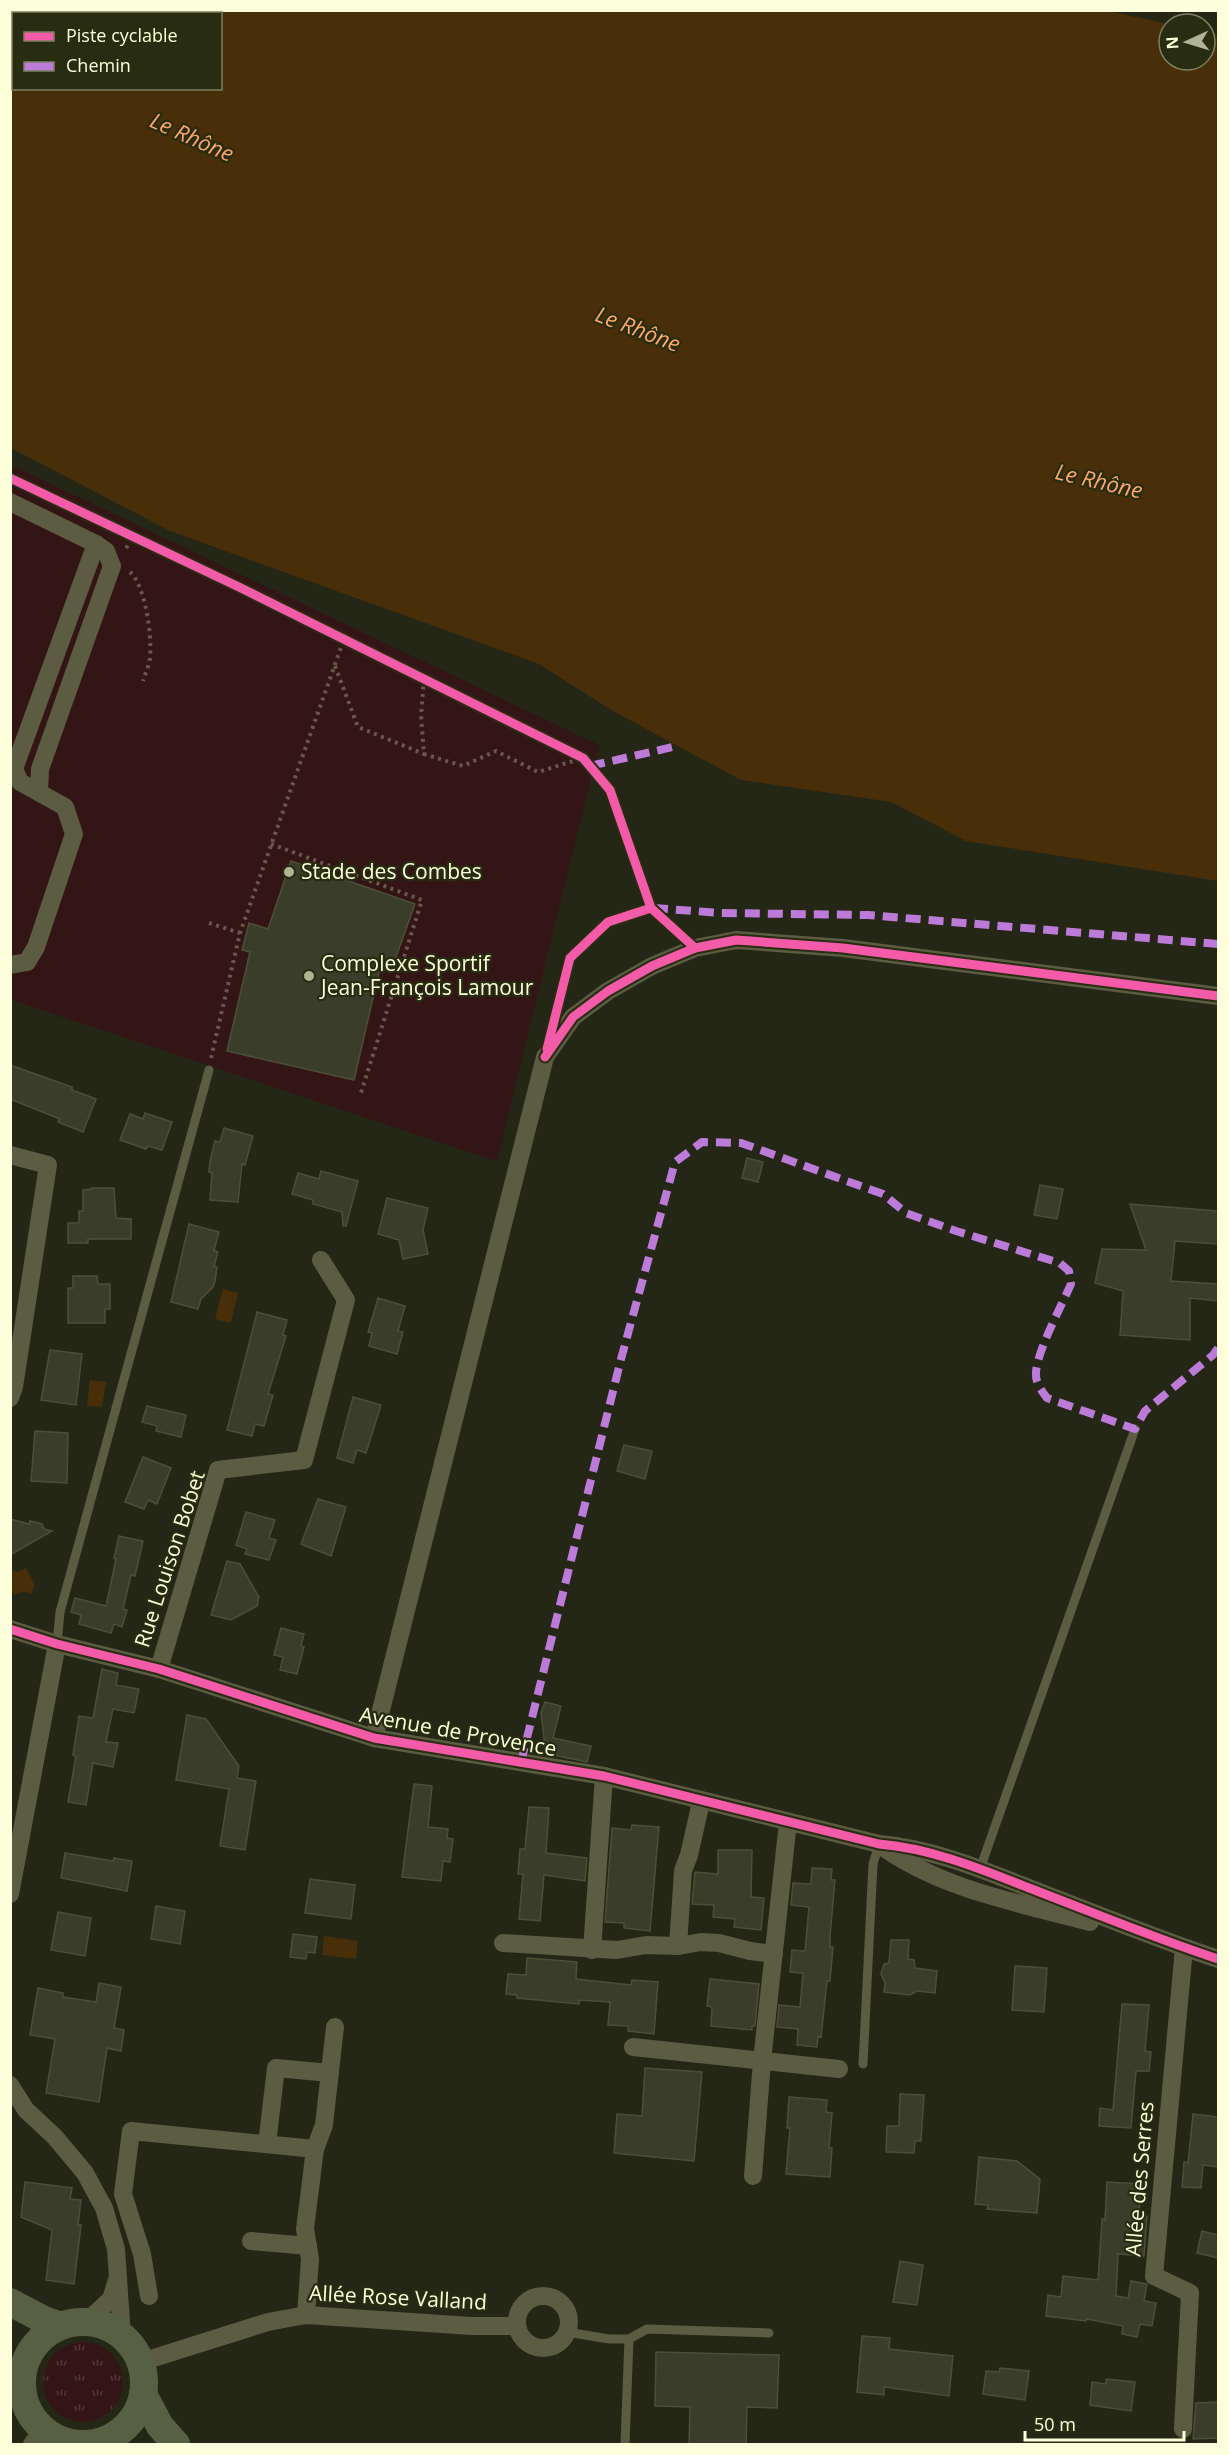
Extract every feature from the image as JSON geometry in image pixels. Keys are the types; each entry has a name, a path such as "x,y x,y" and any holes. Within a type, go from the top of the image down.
{"main road":[{"path":"10,2302 44,2320 105,2326 122,2336 133,2348 141,2362 144,2378 143,2394 138,2410 129,2423 107,2443 71,2443 57,2438 38,2437 33,2417 26,2403 17,2359 28,2356 36,2343 48,2333 74,2324"},
{"path":"143,2394 151,2411 176,2445"}],"street":[{"path":"10,502 96,544 106,551 112,566 40,769 39,792"},
{"path":"10,965 27,962 36,947 74,834 65,807 20,782 14,769 96,544"},
{"path":"374,1738 545,1057 573,1017 608,991 652,966 695,948 736,940 843,948 1218,996"},
{"path":"10,1155 48,1165 14,1387 10,1398"},
{"name":"Rue Louison Bobet","path":"159,1669 218,1470 303,1460 346,1300 321,1260"},
{"name":"Avenue de Provence","path":"10,1629 57,1644 159,1669 374,1738 604,1776 701,1802 874,1843 898,1846 980,1869 1131,1927"},
{"path":"10,1894 57,1644"},
{"path":"592,1950 604,1776"},
{"path":"678,1947 683,1871 701,1802"},
{"path":"753,2176 762,2061 788,1822"},
{"path":"874,1843 902,1861 999,1899 1091,1922 1131,1927 1218,1959"},
{"path":"503,1943 617,1950 646,1946 678,1947 701,1942 719,1943 774,1954"},
{"name":"Allée des Serres","path":"1184,1948 1154,2276 1190,2293 1184,2429"},
{"path":"306,2315 310,2259 305,2229 315,2149 324,2125 335,2027"},
{"path":"633,2047 838,2069"},
{"path":"267,2144 276,2068 330,2073"},
{"path":"10,2085 26,2110 55,2137 90,2182 104,2208 116,2249 122,2336"},
{"path":"149,2296 142,2254 123,2194 131,2130 315,2149"},
{"path":"251,2241 308,2246"},
{"path":"74,2324 111,2299 118,2279"},
{"name":"Allée Rose Valland","path":"141,2362 268,2322 306,2315 472,2326 517,2326 520,2308 533,2297 542,2295 559,2301 565,2307 569,2324 567,2332"},
{"path":"517,2326 525,2340 540,2348 556,2344 567,2332"}],"lane":[{"path":"57,1644 60,1612 209,1070"},
{"path":"980,1869 1135,1430"},
{"path":"863,2064 874,1843"},
{"path":"567,2332 609,2339 629,2339 646,2329 769,2333"},
{"path":"625,2445 629,2339"}],"path":[{"path":"112,566 132,573 144,600 150,658 143,681"},
{"path":"209,1070 240,933 345,639"},
{"path":"335,666 358,727 424,754 463,766 496,751 538,772 583,758"},
{"path":"424,679 421,715 424,754"},
{"path":"271,844 422,900 360,1096"},
{"path":"209,923 240,933"}],"green space":[{"name":"Stade des Combes","path":"11,465 599,745 497,1161 11,1000"},
{"path":"83,2342 98,2345 111,2354 120,2367 123,2382 120,2397 111,2410 98,2419 83,2422 68,2419 55,2410 46,2397 43,2382 46,2367 55,2354 68,2345"}],"water":[{"name":"Le Rhône","path":"11,11 1107,11 1157,21 1157,72 1217,72 1218,35 1218,881 966,841 891,802 741,780 611,710 539,664 170,531 11,448"},
{"path":"223,1289 238,1293 231,1323 215,1319"},
{"path":"90,1380 106,1382 102,1407 87,1406"},
{"path":"26,1568 35,1585 31,1594 24,1591 14,1595 11,1587 11,1570 17,1572"},
{"path":"324,1936 358,1941 356,1959 322,1955"}],"building":[{"name":"Complexe Sportif Jean-François Lamour","path":"291,861 415,904 391,971 380,968 354,1080 227,1051 250,952 242,950 249,923 268,929"},
{"path":"10,1065 72,1087 72,1090 96,1099 83,1132 58,1122 60,1119 10,1099"},
{"path":"145,1113 172,1122 162,1150 148,1146 146,1149 120,1140 130,1114 143,1119"},
{"path":"224,1128 253,1136 245,1165 242,1164 238,1202 210,1200 212,1173 209,1172 210,1161 215,1141 220,1142"},
{"path":"747,1158 763,1162 758,1182 742,1178"},
{"path":"321,1171 358,1181 346,1226 343,1226 342,1212 313,1204 313,1200 292,1194 298,1173 319,1179"},
{"path":"1040,1185 1063,1189 1057,1219 1034,1215"},
{"path":"114,1188 116,1218 131,1219 131,1239 88,1239 88,1243 68,1243 68,1223 79,1223 79,1211 83,1211 83,1190"},
{"path":"387,1198 428,1208 423,1230 428,1254 403,1259 399,1240 378,1234"},
{"path":"1130,1204 1218,1211 1218,1244 1175,1241 1171,1281 1218,1284 1218,1301 1190,1298 1190,1340 1120,1335 1123,1291 1095,1283 1102,1249 1146,1250"},
{"path":"189,1224 219,1232 214,1250 218,1252 214,1266 217,1267 215,1281 213,1287 201,1299 198,1309 171,1302"},
{"path":"73,1276 97,1276 98,1284 110,1284 110,1309 105,1309 105,1323 68,1323 68,1288 73,1288"},
{"path":"378,1298 405,1306 398,1331 403,1332 397,1354 369,1346 372,1333 368,1332"},
{"path":"257,1312 287,1320 283,1335 286,1336 268,1394 273,1395 264,1426 255,1424 252,1436 227,1430"},
{"path":"50,1350 82,1354 76,1405 41,1400"},
{"path":"353,1397 381,1405 366,1453 357,1450 353,1463 337,1458"},
{"path":"147,1406 186,1415 181,1437 156,1431 157,1426 142,1422"},
{"path":"35,1431 68,1433 67,1483 31,1481"},
{"path":"624,1445 652,1451 645,1479 617,1471"},
{"path":"143,1457 171,1468 157,1504 148,1500 144,1509 125,1502"},
{"path":"318,1499 346,1507 331,1556 301,1544"},
{"path":"246,1512 275,1520 269,1538 276,1540 269,1560 245,1554 247,1549 236,1545"},
{"path":"10,1519 29,1524 30,1521 42,1524 44,1529 52,1531 10,1555"},
{"path":"119,1536 143,1541 135,1576 131,1575 123,1609 127,1610 122,1627 114,1624 111,1633 79,1624 81,1615 71,1612 75,1598 106,1606"},
{"path":"227,1561 240,1564 259,1597 257,1606 231,1620 211,1615"},
{"path":"281,1628 304,1634 301,1646 304,1647 297,1674 280,1670 283,1657 274,1655"},
{"path":"102,1669 118,1673 116,1685 139,1689 134,1713 113,1709 106,1742 118,1743 113,1767 93,1763 86,1805 68,1802 76,1756 73,1755 79,1716 93,1718"},
{"path":"545,1702 561,1706 553,1738 591,1746 587,1762 546,1755 541,1713"},
{"path":"187,1715 206,1719 239,1766 237,1778 256,1781 245,1850 220,1846 229,1789 176,1780"},
{"path":"414,1784 432,1786 428,1827 448,1829 447,1838 453,1839 450,1862 443,1861 441,1881 402,1877"},
{"path":"529,1807 549,1808 546,1853 587,1858 585,1881 544,1875 540,1921 519,1919 523,1874 518,1874 520,1849 525,1849"},
{"path":"632,1825 659,1827 650,1931 624,1928 624,1923 605,1922 612,1828 631,1830"},
{"path":"718,1850 752,1850 751,1897 764,1898 761,1930 734,1927 735,1919 713,1917 714,1905 692,1904 695,1872 718,1874"},
{"path":"65,1853 113,1861 114,1858 132,1861 127,1891 61,1878"},
{"path":"812,1868 832,1869 831,1880 835,1880 830,1936 830,1947 833,1947 830,1981 827,1981 821,2037 818,2036 817,2047 797,2045 798,2029 777,2027 779,2005 800,2007 803,1973 790,1972 792,1950 805,1951 809,1907 791,1905 793,1883 811,1884"},
{"path":"310,1879 355,1885 351,1919 305,1913"},
{"path":"156,1906 185,1911 180,1944 151,1939"},
{"path":"58,1912 91,1918 85,1956 51,1950"},
{"path":"293,1934 317,1937 315,1953 307,1952 306,1959 290,1957"},
{"path":"891,1940 909,1940 908,1959 914,1960 915,1968 937,1971 935,1993 917,1991 910,1995 884,1992 885,1983 881,1974 884,1964 889,1963"},
{"path":"527,1958 577,1962 576,1979 631,1985 632,1980 658,1982 654,2034 628,2031 628,2026 608,2025 610,2002 579,2000 579,2004 517,1998 517,1995 506,1994 508,1974 526,1975"},
{"path":"1015,1966 1047,1968 1044,2012 1012,2010"},
{"path":"710,1979 759,1984 755,2026 752,2026 752,2030 711,2026 712,2007 707,2006"},
{"path":"99,1983 121,1987 114,2028 124,2030 121,2051 107,2048 99,2102 46,2093 55,2039 30,2035 38,1988 63,1993 63,1997 96,2002"},
{"path":"1122,2004 1149,2005 1145,2051 1151,2052 1149,2071 1136,2071 1131,2128 1099,2126 1100,2108 1113,2110"},
{"path":"645,2068 702,2072 694,2161 614,2153 617,2114 642,2116"},
{"path":"900,2094 924,2095 921,2141 915,2141 914,2153 886,2152 887,2126 899,2126"},
{"path":"789,2097 827,2100 826,2112 832,2113 829,2148 832,2148 830,2177 786,2174 790,2128 787,2128"},
{"path":"1193,2114 1218,2117 1218,2167 1203,2165 1201,2188 1182,2187 1184,2162 1188,2163"},
{"path":"979,2157 1017,2161 1040,2179 1037,2213 987,2209 988,2205 975,2204"},
{"path":"25,2182 72,2188 70,2199 81,2200 78,2225 81,2225 74,2284 46,2280 52,2230 21,2217"},
{"path":"1107,2182 1141,2184 1139,2216 1147,2216 1144,2256 1118,2254 1116,2296 1128,2298 1131,2281 1147,2284 1144,2301 1156,2303 1152,2326 1140,2324 1137,2337 1122,2334 1123,2326 1087,2319 1086,2321 1046,2316 1048,2295 1061,2297 1063,2276 1098,2280"},
{"path":"1202,2231 1218,2235 1218,2258 1197,2253"},
{"path":"900,2261 923,2265 917,2305 893,2302"},
{"path":"862,2336 890,2338 889,2349 953,2356 949,2396 884,2387 884,2395 857,2392"},
{"path":"656,2352 779,2355 777,2408 747,2407 746,2445 689,2445 690,2407 655,2406"},
{"path":"1000,2368 1029,2371 1025,2400 983,2394 986,2371 999,2372"},
{"path":"1106,2379 1135,2382 1131,2411 1090,2405 1092,2382 1106,2384"},
{"path":"1218,2402 1218,2438 1193,2439 1196,2403"}],"marked path":[{"path":"590,766 677,746"},
{"path":"653,908 721,913 868,915 1218,944"},
{"path":"521,1762 621,1359 675,1162 702,1142 741,1143 883,1194 906,1213 1060,1263 1069,1271 1071,1284 1045,1340 1036,1372 1037,1383 1047,1398 1135,1429 1145,1411 1213,1355 1218,1348"}],"cycle path":[{"path":"10,478 241,588 583,758 610,790 651,908 695,948"},
{"path":"547,1049 570,958 608,922 651,908"},
{"path":"545,1057 573,1017 608,991 652,966 695,948 736,940 843,948 1218,996"},
{"path":"10,1629 57,1644 159,1669 374,1738 604,1776 879,1844 936,1855 974,1867 1218,1959"}],"place":[{"name":"Stade des Combes","path":"289,872"},
{"name":"Complexe Sportif Jean-François Lamour","path":"309,976"}]}
